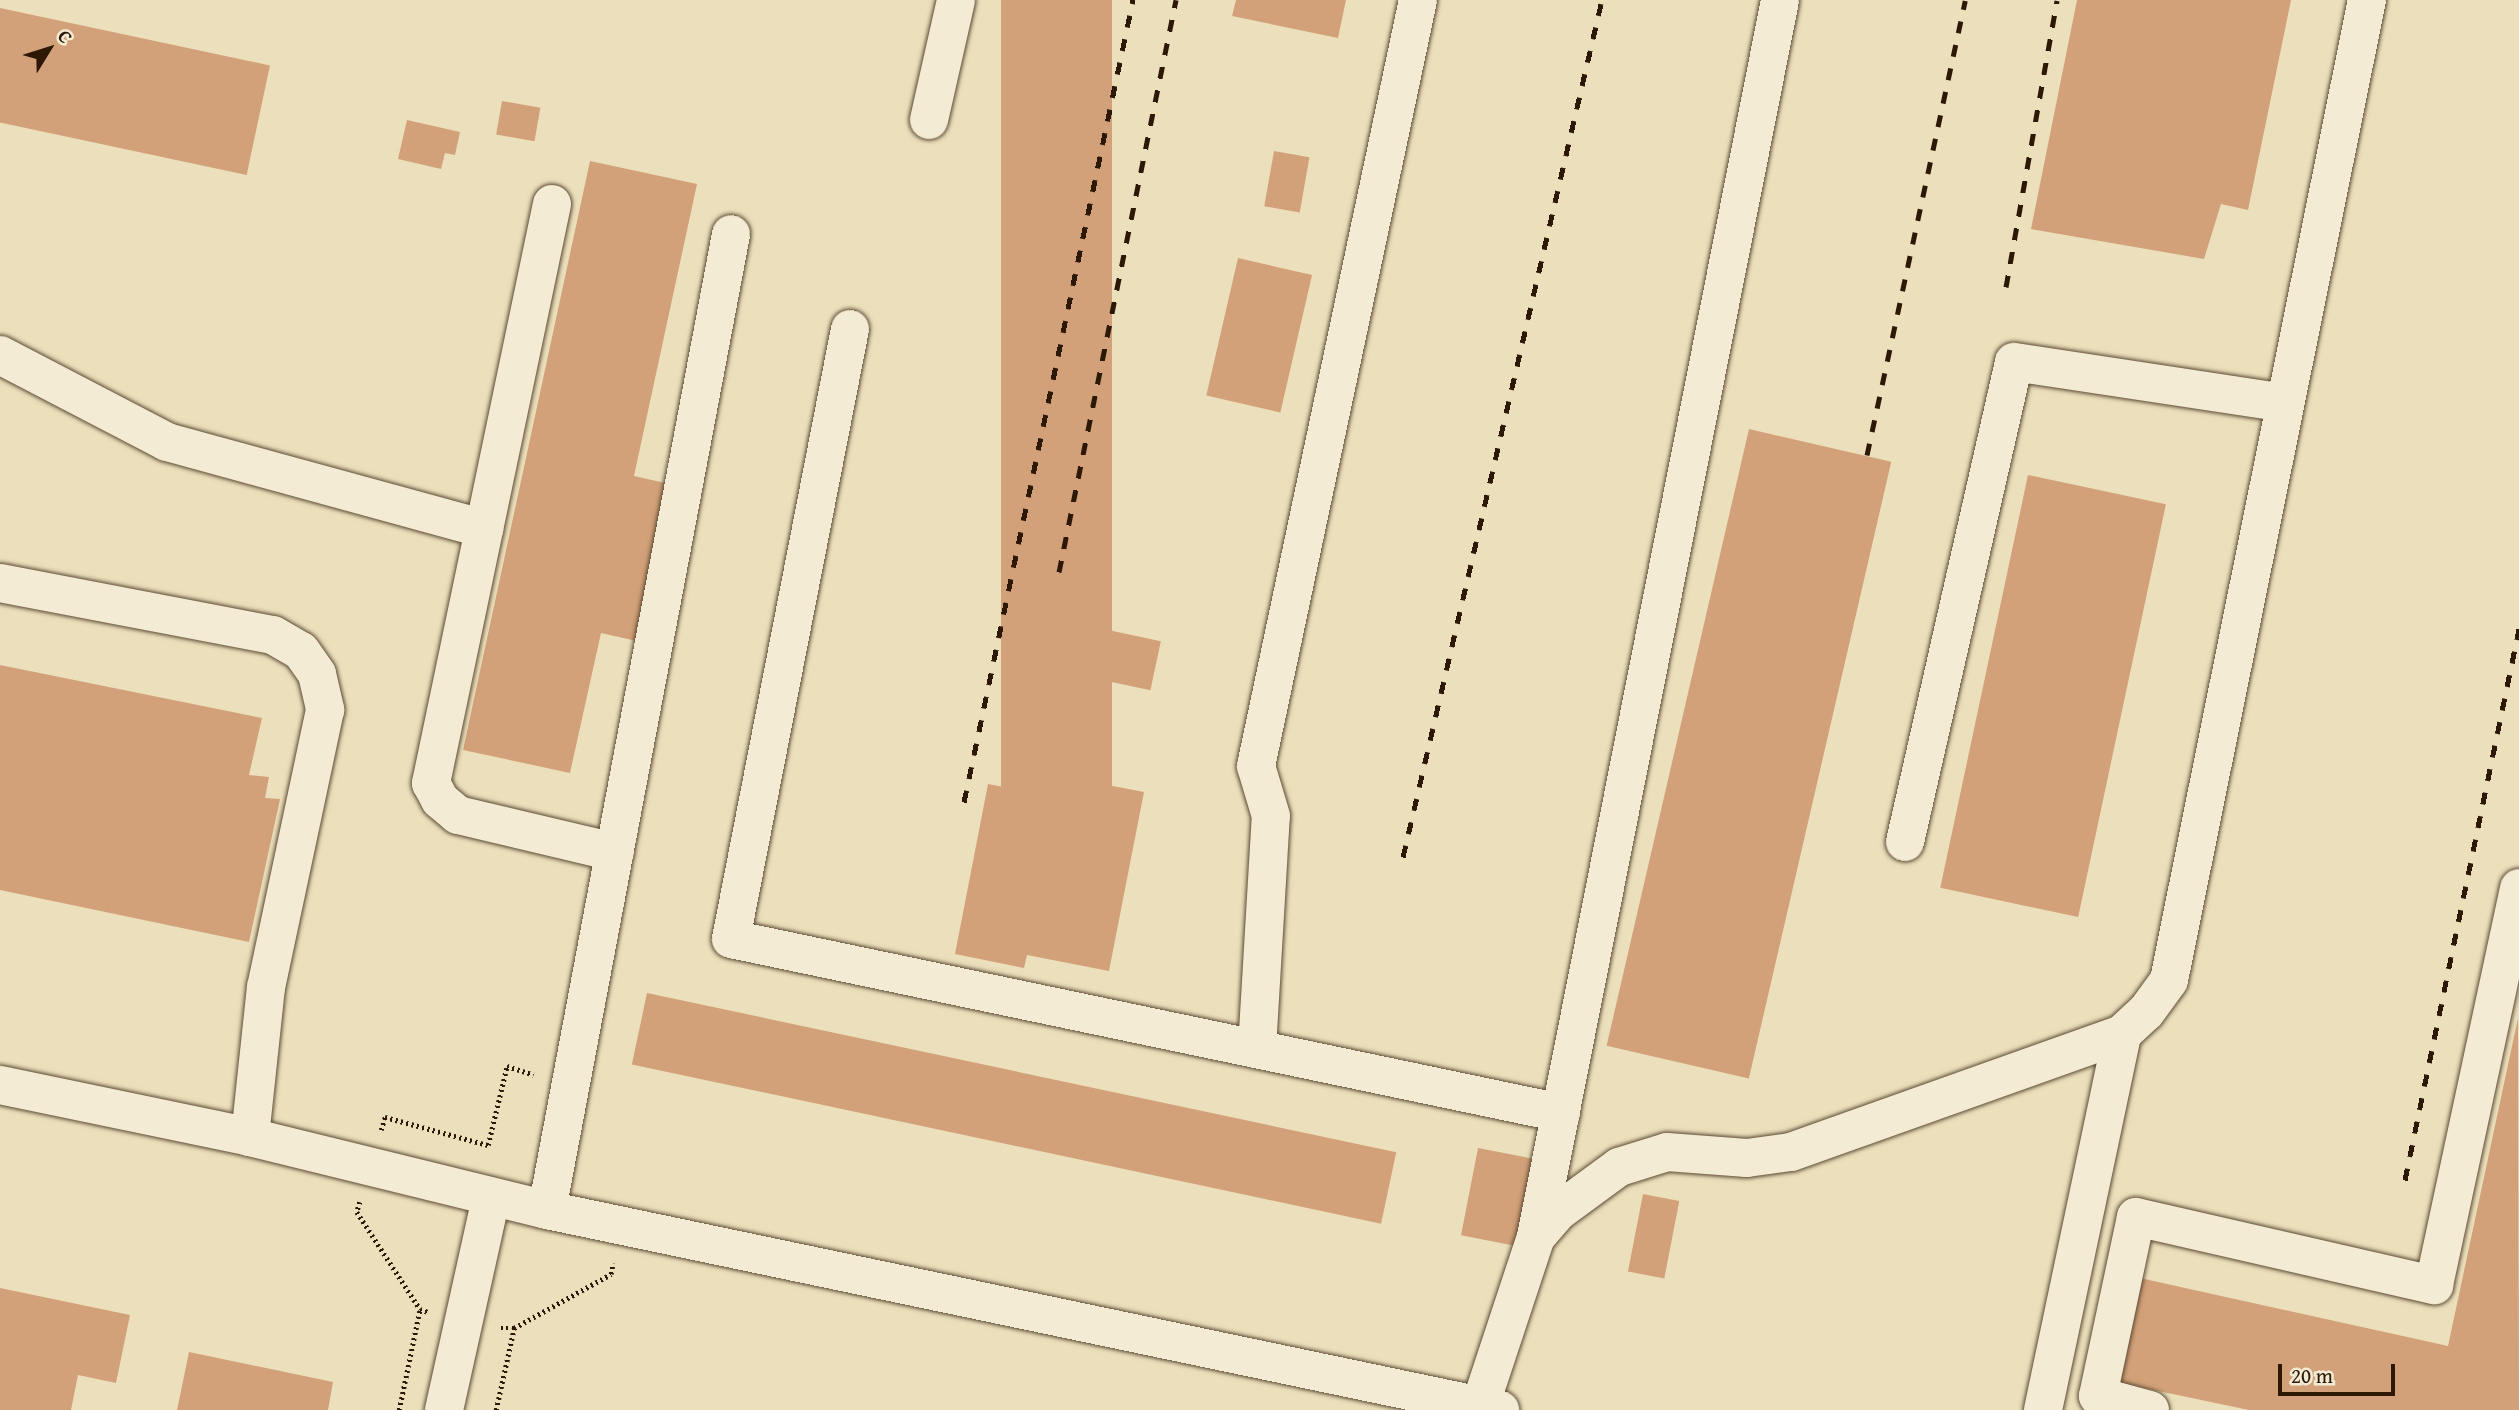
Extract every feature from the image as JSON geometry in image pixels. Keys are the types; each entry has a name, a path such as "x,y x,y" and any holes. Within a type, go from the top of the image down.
{"lane":[{"path":"929,120 956,0"},
{"path":"1257,1049 1271,816 1256,766 1418,0"},
{"path":"0,1085 250,1138 491,1198 1490,1408 1536,1237 1780,0"},
{"path":"1536,1237 1559,1210 1619,1167 1667,1152 1747,1157 1791,1152 2122,1034 2146,1012 2169,980 2367,0"},
{"path":"552,204 431,783 440,800 458,814 615,852"},
{"path":"547,1210 732,234"},
{"path":"850,329 731,939 1560,1113"},
{"path":"0,355 167,442 484,529"},
{"path":"1905,842 2014,362 2285,403"},
{"path":"0,583 273,635 301,651 317,674 325,710 266,986 250,1138"},
{"path":"2150,1410 2098,1396 2136,1217 2434,1284 2519,888"},
{"path":"2043,1410 2122,1034"},
{"path":"444,1410 491,1198"}],"path":[{"path":"496,1410 514,1328 611,1274 621,1226"},
{"path":"399,1410 420,1309"}],"building":[{"path":"1001,0 1112,0 1112,906 1001,906"},
{"path":"1236,0 1346,0 1338,38 1232,16"},
{"path":"2077,0 2291,0 2248,210 2221,204 2204,259 2031,229"},
{"path":"0,8 270,65 247,175 0,123"},
{"path":"502,101 540,108 535,141 496,134"},
{"path":"407,120 460,132 455,155 445,153 441,169 398,159"},
{"path":"1274,151 1309,157 1300,212 1264,206"},
{"path":"590,161 697,184 634,476 674,485 641,642 601,633 570,773 463,750"},
{"path":"1238,258 1312,275 1280,412 1206,395"},
{"path":"1749,429 1891,462 1749,1079 1607,1046"},
{"path":"2028,475 2166,504 2078,917 1940,888"},
{"path":"1108,630 1161,641 1150,690 1098,679"},
{"path":"0,665 262,718 249,775 269,777 265,798 280,799 249,942 0,890"},
{"path":"1071,778 1144,792 1109,971 1027,955 1024,968 955,954 988,784 1067,799"},
{"path":"647,993 1396,1152 1381,1224 632,1064"},
{"path":"2518,1018 2519,1410 2249,1410 2115,1382 2140,1278 2448,1346"},
{"path":"1478,1148 1537,1159 1520,1247 1461,1235"},
{"path":"1643,1194 1679,1201 1664,1279 1628,1272"},
{"path":"0,1288 130,1315 116,1383 78,1375 71,1410 0,1410"},
{"path":"189,1352 333,1382 328,1410 177,1410"}],"railway":[{"path":"964,802 1133,0"},
{"path":"1059,572 1176,0"},
{"path":"1403,857 1602,0"},
{"path":"1867,455 1965,0"},
{"path":"2006,287 2057,0"},
{"path":"2405,1180 2519,629"}]}
